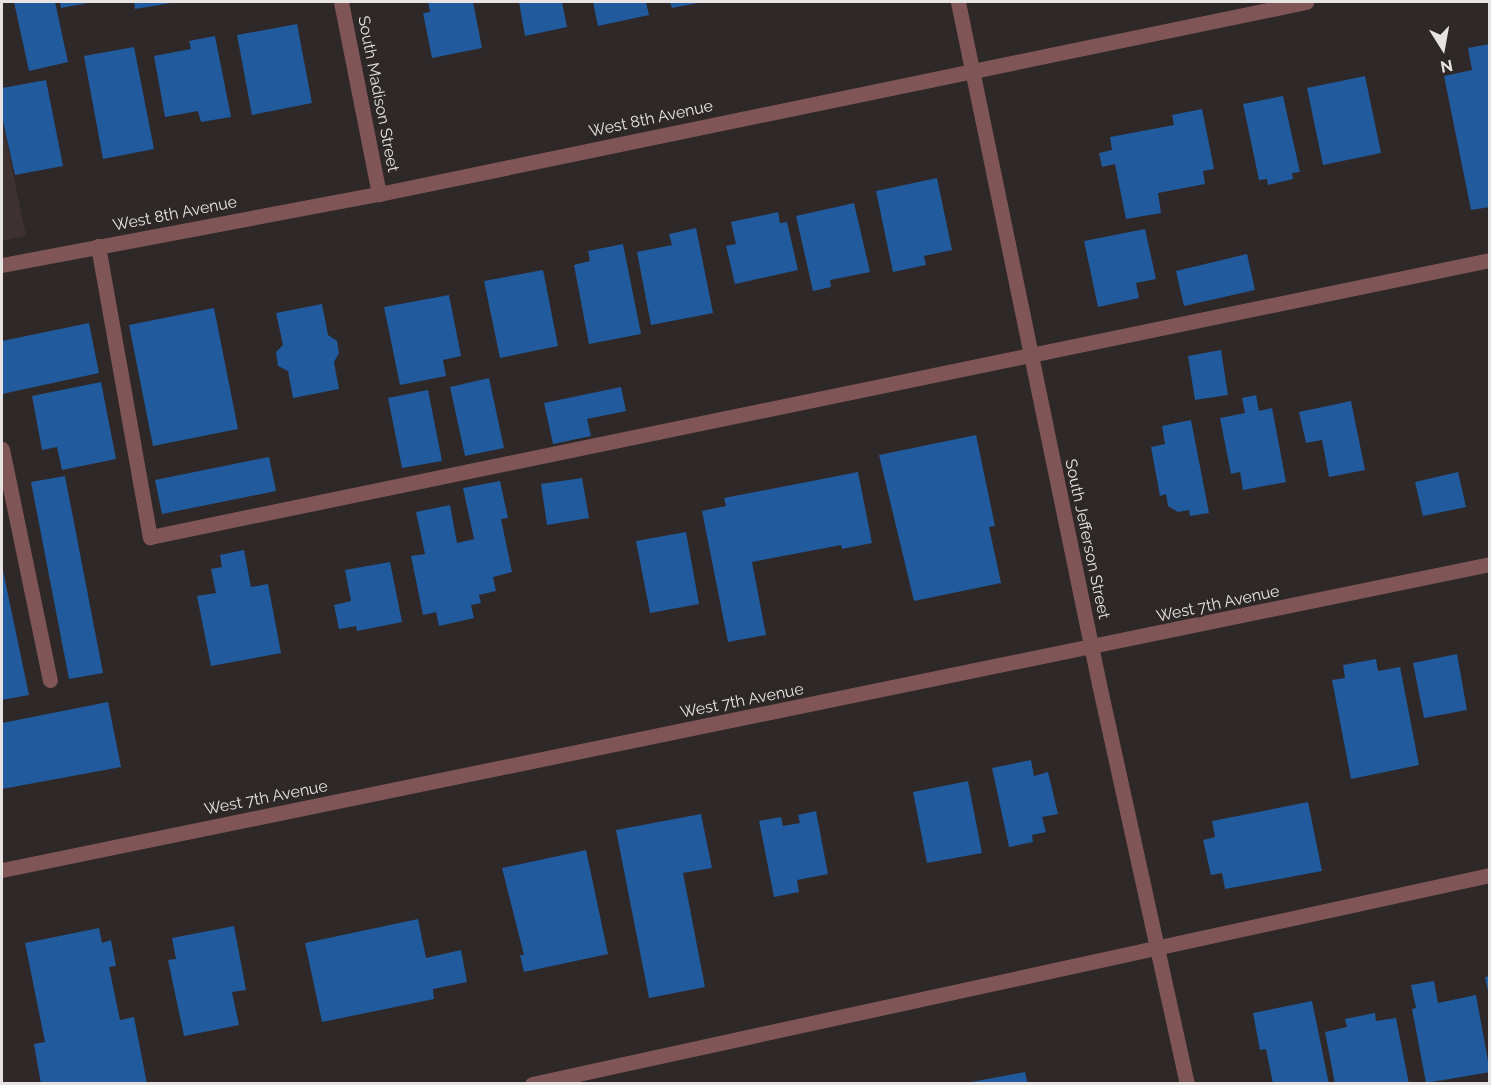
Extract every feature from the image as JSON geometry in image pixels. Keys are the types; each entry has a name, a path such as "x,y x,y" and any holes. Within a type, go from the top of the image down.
{"street":[{"name":"South Madison Street","path":"341,2 379,194"},
{"name":"South Jefferson Street","path":"958,2 1091,648 1187,1083"},
{"name":"West 8th Avenue","path":"2,265 379,194 1306,2"},
{"path":"98,246 150,537 1030,353 1490,260"},
{"path":"2,449 50,680"},
{"name":"West 7th Avenue","path":"2,870 1091,648 1490,564"},
{"path":"532,1083 1156,945 1490,875"}],"shaded area":[{"path":"2,119 26,236 2,241"}],"building":[{"path":"14,2 55,2 68,62 29,71"},
{"path":"60,2 88,2 88,3 61,8"},
{"path":"134,2 170,2 171,3 135,9"},
{"path":"428,2 473,2 482,48 432,58 423,13 430,12"},
{"path":"519,2 562,2 567,27 525,36"},
{"path":"593,2 646,2 649,15 598,26"},
{"path":"670,2 698,2 698,3 672,8"},
{"path":"297,24 312,103 252,115 237,35"},
{"path":"215,36 231,117 201,122 198,111 165,117 154,56 191,49 189,41"},
{"path":"1490,44 1490,207 1471,210 1444,76 1472,70 1468,48"},
{"path":"134,47 154,149 103,159 84,56"},
{"path":"1365,76 1381,153 1323,165 1307,88"},
{"path":"46,80 63,166 15,175 2,117 2,88"},
{"path":"1283,96 1300,172 1292,173 1293,179 1268,185 1267,179 1259,180 1243,104"},
{"path":"1202,109 1214,169 1203,171 1205,184 1158,193 1161,213 1126,219 1115,164 1102,167 1099,153 1112,150 1110,137 1174,125 1172,115"},
{"path":"937,178 952,250 924,256 926,265 893,272 876,191"},
{"path":"854,203 870,272 830,280 831,287 813,291 796,216"},
{"path":"778,212 780,223 787,222 798,270 735,284 726,246 736,244 731,222"},
{"path":"696,228 713,313 651,325 637,252 672,245 669,234"},
{"path":"1145,229 1156,279 1136,283 1139,298 1098,307 1084,241"},
{"path":"623,244 641,334 589,344 574,265 590,261 588,251"},
{"path":"1247,254 1255,290 1184,306 1176,271"},
{"path":"543,270 558,346 500,358 484,281"},
{"path":"449,295 461,356 443,360 446,376 400,385 384,307"},
{"path":"322,304 328,335 337,341 339,353 334,362 339,389 293,398 288,371 278,366 276,352 283,345 276,313"},
{"path":"214,308 238,429 153,446 129,325"},
{"path":"89,323 99,373 2,394 2,341"},
{"path":"1221,350 1228,395 1195,400 1188,356"},
{"path":"489,378 504,448 465,456 450,387"},
{"path":"101,382 116,459 62,470 57,447 42,450 32,396"},
{"path":"621,387 626,411 587,419 591,436 553,444 544,403"},
{"path":"428,390 442,461 402,468 388,398"},
{"path":"1256,395 1259,411 1272,408 1286,482 1243,490 1240,472 1231,474 1220,418 1245,413 1242,398"},
{"path":"1351,401 1365,470 1329,477 1322,440 1306,443 1299,412"},
{"path":"1191,420 1209,513 1190,516 1189,510 1178,512 1168,506 1166,494 1160,496 1151,447 1165,444 1162,426"},
{"path":"976,435 995,526 989,527 1001,583 914,601 879,455"},
{"path":"269,457 276,491 162,514 155,480"},
{"path":"858,472 872,543 842,549 841,545 752,562 766,635 728,642 702,511 726,506 724,498"},
{"path":"1458,472 1466,507 1423,516 1415,482"},
{"path":"65,476 103,673 69,679 31,482"},
{"path":"582,478 589,518 547,525 541,484"},
{"path":"500,481 508,518 501,519 512,572 493,577 496,591 479,595 481,603 471,605 474,618 439,626 436,612 423,615 411,556 425,554 416,512 450,505 457,543 474,539 463,488"},
{"path":"686,532 699,604 650,613 636,541"},
{"path":"244,550 251,587 268,584 281,653 211,666 197,596 216,593 211,569 222,567 220,555"},
{"path":"390,562 402,622 357,631 356,626 339,629 334,605 351,601 345,570"},
{"path":"2,566 29,695 2,700"},
{"path":"1457,654 1467,710 1424,718 1413,663"},
{"path":"1376,659 1378,671 1400,667 1419,765 1351,779 1332,680 1345,678 1343,665"},
{"path":"108,702 121,767 2,789 2,723"},
{"path":"1031,760 1034,776 1048,772 1058,814 1042,817 1046,832 1032,835 1033,842 1009,847 992,768"},
{"path":"968,781 982,853 927,863 913,792"},
{"path":"1308,802 1322,871 1225,889 1222,873 1211,875 1203,840 1215,837 1212,821"},
{"path":"816,811 828,874 797,880 799,892 774,897 759,821 781,817 783,826 800,823 798,815"},
{"path":"701,814 712,868 683,873 705,987 649,998 616,830"},
{"path":"586,850 608,954 524,972 520,955 524,955 502,868"},
{"path":"418,919 426,958 461,950 467,982 433,989 434,999 322,1022 305,943"},
{"path":"234,926 246,990 232,992 239,1025 184,1036 168,960 176,959 172,938"},
{"path":"99,928 102,943 111,940 116,966 109,967 120,1020 134,1017 147,1084 41,1084 34,1044 45,1042 25,943"},
{"path":"1490,976 1490,991 1488,991 1485,977"},
{"path":"1434,981 1438,1003 1476,995 1490,1072 1426,1083 1412,1009 1416,1008 1411,985"},
{"path":"1312,1001 1329,1084 1273,1084 1266,1049 1260,1050 1253,1013"},
{"path":"1375,1013 1376,1021 1396,1018 1409,1084 1335,1084 1325,1032 1347,1027 1345,1019"},
{"path":"1025,1072 1028,1084 971,1084 971,1082"}]}
